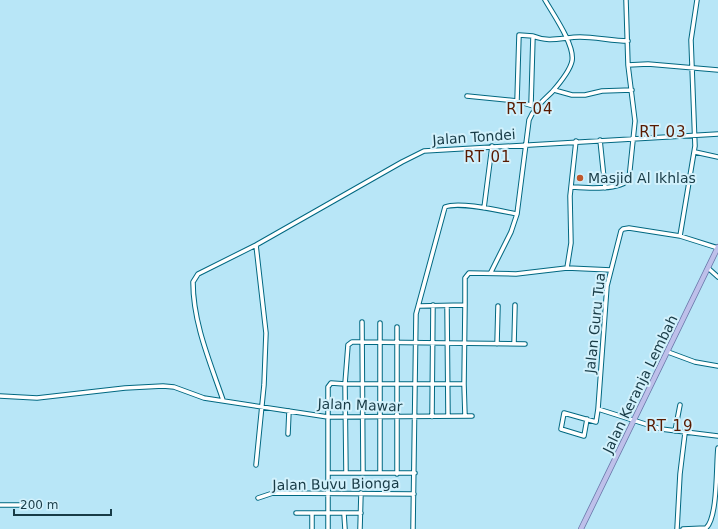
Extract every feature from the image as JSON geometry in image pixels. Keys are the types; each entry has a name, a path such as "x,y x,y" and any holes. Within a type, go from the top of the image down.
{"main road":[{"name":"Jalan Keranja Lembah","path":"581,529 718,248"}],"street":[{"path":"491,272 512,232 517,214 529,120 536,108 554,90 572,61 571,49 545,0"},
{"path":"571,186 590,189 605,188 628,181 635,121 628,66 626,0"},
{"path":"680,236 695,152 696,136 691,35 697,0"},
{"path":"517,101 519,35 533,36 542,39 566,39 579,37 628,41"},
{"path":"531,105 533,36"},
{"path":"628,66 648,64 718,70"},
{"path":"554,90 585,95 602,91 632,90"},
{"path":"467,96 517,101 536,108"},
{"name":"Jalan Tondei","path":"223,400 201,334 194,302 193,282 198,274 213,265 256,245 421,152 492,146 718,134"},
{"path":"600,140 605,188"},
{"path":"567,268 571,232 571,186 576,141"},
{"path":"484,208 492,146"},
{"path":"695,152 718,157"},
{"path":"413,529 416,417 415,344 417,310 443,209 450,205 484,208 517,214"},
{"name":"Jalan Guru Tua","path":"598,409 605,307 610,270 619,233 622,229 629,228 680,236 718,248"},
{"path":"256,245 266,333 264,385 256,465"},
{"path":"465,416 464,384 466,275 469,273 491,272 516,274 567,268 610,270"},
{"path":"708,268 718,277"},
{"path":"432,417 433,305"},
{"path":"419,306 465,305"},
{"path":"514,305 514,344"},
{"path":"447,306 448,416"},
{"path":"497,344 498,306"},
{"path":"362,322 363,473"},
{"path":"380,323 380,473"},
{"path":"397,327 397,474"},
{"path":"346,473 345,384 347,348 352,342 396,342 415,344 525,344"},
{"path":"668,352 695,362 718,366"},
{"path":"328,529 329,384 464,384"},
{"name":"Jalan Mawar","path":"0,396 38,398 125,388 163,386 174,387 204,398 328,417 472,416"},
{"path":"675,431 680,405"},
{"path":"588,419 584,436 561,429 564,413 588,419 596,422 598,409 654,427 718,436"},
{"path":"288,434 290,411"},
{"path":"677,529 680,474 685,432"},
{"path":"683,529 706,528 710,524 713,516 717,492 718,448"},
{"path":"328,473 415,473"},
{"name":"Jalan Buvu Bionga","path":"258,498 272,493 414,494"},
{"path":"360,529 361,493"},
{"path":"0,505 27,505"},
{"path":"296,513 361,513"},
{"path":"312,513 312,529"},
{"path":"344,514 345,529"},
{"path":"713,516 718,516"}],"place":[{"name":"Masjid Al Ikhlas","path":"580,178"}],"district":[{"name":"RT 04","path":"530,109"},
{"name":"RT 03","path":"663,132"},
{"name":"RT 01","path":"488,157"},
{"name":"RT 19","path":"670,426"}]}
